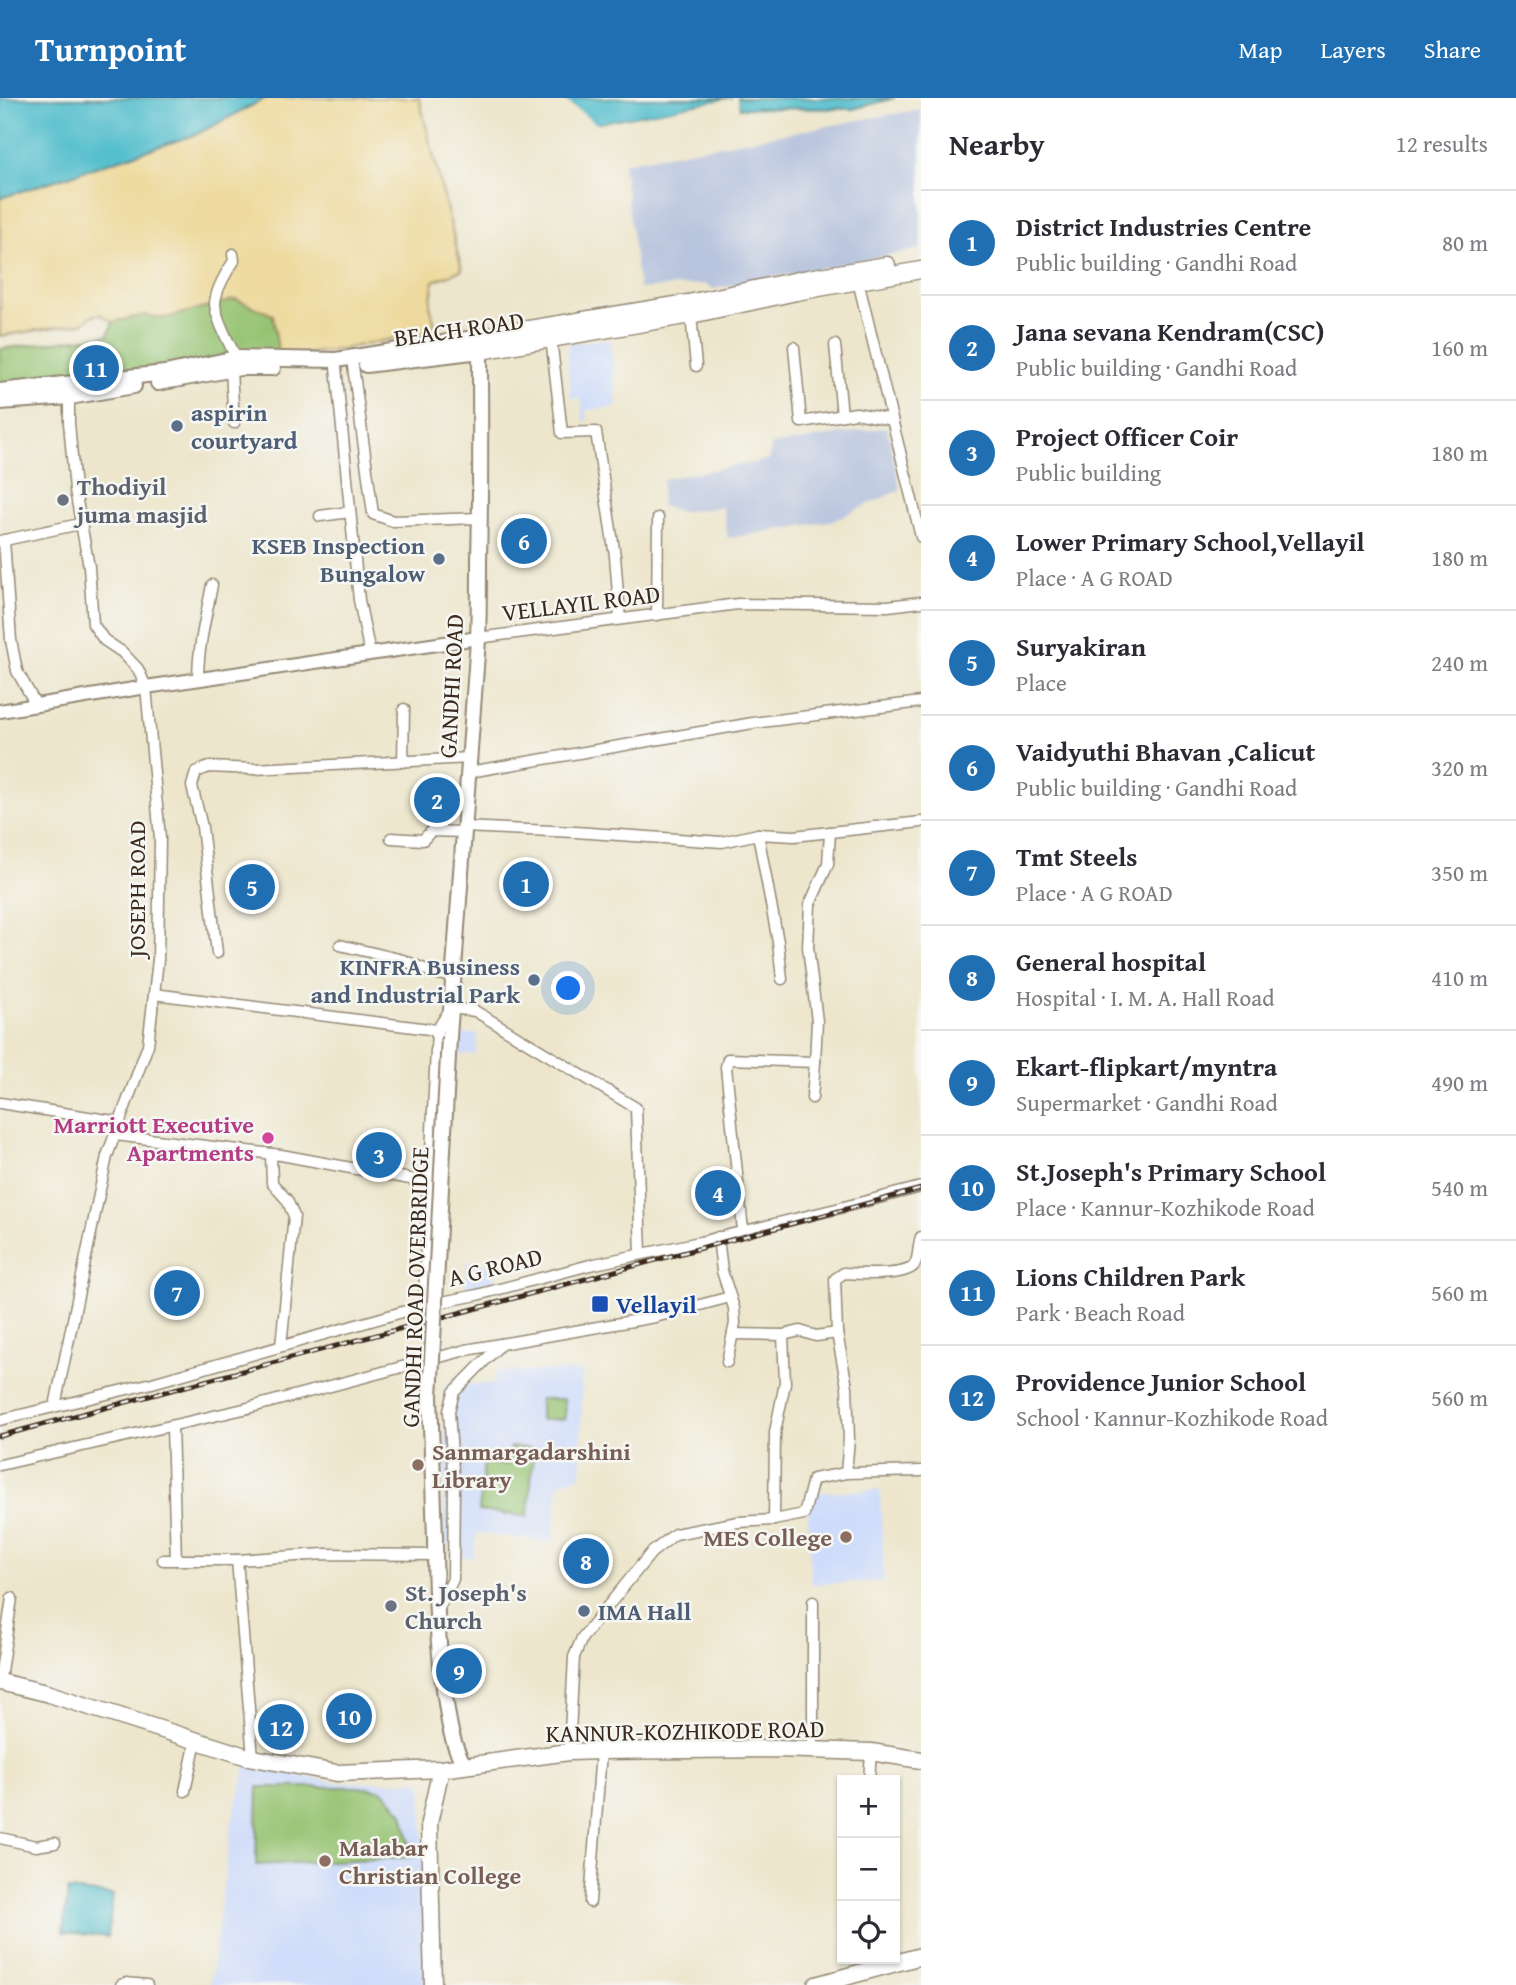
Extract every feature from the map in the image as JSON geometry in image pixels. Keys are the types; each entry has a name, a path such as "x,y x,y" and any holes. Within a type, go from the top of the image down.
{"main road":[{"path":"480,344 808,278 921,260"},
{"name":"BEACH ROAD","path":"0,402 233,364 336,360 551,338 691,315 796,292 921,270"},
{"name":"BEACH ROAD","path":"233,364 353,366 480,344"},
{"name":"GANDHI ROAD","path":"443,1033 451,1008 478,638 480,344"},
{"name":"BEACH ROAD","path":"0,391 69,390"},
{"name":"GANDHI ROAD OVERBRIDGE","path":"435,1555 430,1397 443,1033"},
{"path":"435,1555 436,1613 451,1740 465,1766"},
{"name":"KANNUR-KOZHIKODE ROAD","path":"0,1680 253,1758 337,1773 440,1769 569,1752 601,1751 813,1750 871,1752 921,1760"},
{"path":"433,1985 429,1823 440,1769 451,1740"},
{"path":"900,1959 921,1956"},
{"path":"816,1985 868,1964"}],"street":[{"path":"233,254 234,261 226,273 215,303 233,364 234,423"},
{"path":"858,281 892,420 917,506 921,537"},
{"path":"691,315 696,366"},
{"path":"551,338 562,433 596,432 615,556 620,619"},
{"path":"835,345 842,415"},
{"path":"794,347 802,422 856,413 892,420"},
{"path":"336,366 359,600 370,654"},
{"path":"353,366 373,514 393,521 480,518"},
{"name":"JOSEPH ROAD","path":"55,1406 107,1156 148,1045 158,960 160,838 146,687 138,669 122,652 104,640 93,624 92,588 80,524 69,424 69,390"},
{"path":"320,516 350,512"},
{"path":"657,615 658,518"},
{"path":"36,705 16,671 2,540 80,524"},
{"path":"198,679 201,632 212,585"},
{"name":"VELLAYIL ROAD","path":"0,711 478,638 738,604 888,606 921,602"},
{"path":"217,953 202,827 192,786 196,772 209,767 254,769 402,762 469,765 753,723 921,702"},
{"path":"402,762 404,709"},
{"path":"391,838 423,840 431,831 463,830 575,832 722,842 758,834 794,836 921,822"},
{"path":"812,1098 817,1021 808,947 810,904 828,864 830,832"},
{"path":"758,834 782,979"},
{"path":"340,945 403,960 436,974 453,976"},
{"path":"154,994 443,1033 428,1180 424,1306"},
{"path":"451,1008 475,1012 636,1108 641,1254"},
{"path":"743,1231 726,1067 728,1059 815,1062"},
{"path":"0,1103 120,1122"},
{"path":"115,1135 271,1154 421,1181 428,1180"},
{"path":"271,1154 272,1183 287,1200 294,1216 281,1346"},
{"name":"A G ROAD","path":"0,1420 152,1383 424,1306 921,1187"},
{"path":"718,1237 722,1271 734,1308 733,1334 727,1362"},
{"path":"846,1473 849,1439 847,1387 837,1333 835,1279 844,1273 900,1272 912,1269 917,1262 921,1237"},
{"path":"0,1465 244,1409 466,1350 655,1317 730,1297"},
{"path":"733,1334 783,1335 800,1331 816,1336 837,1333"},
{"path":"774,1520 775,1432 785,1384 783,1335"},
{"path":"436,1613 453,1579 454,1486 449,1411 454,1392 502,1344"},
{"path":"172,1426 176,1560"},
{"path":"569,1752 574,1657 582,1638 651,1553 675,1534 738,1522 774,1520 804,1514 813,1479 846,1473 921,1471"},
{"path":"163,1560 435,1555"},
{"path":"237,1560 253,1758"},
{"path":"0,1680 12,1598"},
{"path":"813,1602 813,1750"},
{"path":"185,1791 196,1741"},
{"path":"590,1902 601,1751"},
{"path":"869,1775 871,1752"},
{"path":"0,1838 36,1846 55,1843"},
{"path":"121,1985 148,1985"}],"shaded area":[{"path":"921,109 921,249 714,289 703,284 639,289 623,163"},
{"path":"610,339 617,407 586,410 587,421 583,421 581,398 571,399 567,351 570,343"},
{"path":"887,427 900,490 831,521 728,538 722,507 680,512 660,506 663,479 768,460 772,445"},
{"path":"459,1034 478,1034 476,1054 460,1055"},
{"path":"466,1263 494,1264 494,1285 466,1289"},
{"path":"495,1371 582,1371 581,1476 559,1483 552,1542 477,1533 473,1558 459,1557 444,1540 445,1384 495,1384"},
{"name":"MES College","path":"880,1490 884,1581 811,1584 807,1493"},
{"name":"Malabar Christian College","path":"247,1766 341,1783 422,1781 427,1985 210,1985 232,1821"}],"green space":[{"path":"236,299 273,315 279,357 0,389 0,349 108,335 113,322 144,315 165,318"},
{"path":"540,1399 564,1399 565,1419 540,1420"},
{"path":"510,1447 534,1449 528,1516 479,1511 484,1463 508,1465"},
{"path":"258,1787 357,1787 382,1790 403,1813 413,1857 256,1865"}],"sand":[{"path":"266,98 419,98 462,270 434,281 430,305 436,330 338,350 279,357 273,315 236,299 165,318 144,315 113,322 100,314 91,316 83,323 0,336 0,198 197,134"}],"water":[{"path":"0,98 266,98 197,134 0,198"},
{"path":"562,98 733,98 596,124"},
{"path":"737,98 895,98 853,109 739,108"},
{"path":"68,1890 113,1895 108,1937 63,1932"}],"pier":[{"path":"558,98 562,98 597,124 733,98 737,98 739,108 736,108 734,101 596,128"}],"railway":[{"path":"0,1436 921,1189"}],"place":[{"name":"Lions Children Park","path":"96,368"},
{"name":"aspirin courtyard","path":"177,426"},
{"name":"Thodiyil juma masjid","path":"63,500"},
{"name":"Vaidyuthi Bhavan ,Calicut","path":"524,541"},
{"name":"KSEB Inspection Bungalow","path":"439,559"},
{"name":"Jana sevana Kendram(CSC)","path":"437,800"},
{"name":"District Industries Centre","path":"526,884"},
{"name":"Suryakiran","path":"252,887"},
{"name":"KINFRA Business and Industrial Park","path":"534,980"},
{"name":"Marriott Executive Apartments","path":"268,1138"},
{"name":"Project Officer Coir","path":"379,1155"},
{"name":"Lower Primary School,Vellayil","path":"718,1193"},
{"name":"Tmt Steels","path":"177,1293"},
{"name":"Vellayil","path":"600,1304"},
{"name":"Sanmargadarshini Library","path":"418,1465"},
{"name":"MES College","path":"846,1537"},
{"name":"General hospital","path":"586,1561"},
{"name":"St. Joseph's Church","path":"391,1606"},
{"name":"IMA Hall","path":"584,1611"},
{"name":"Ekart-flipkart/myntra","path":"459,1671"},
{"name":"St.Joseph's Primary School","path":"349,1716"},
{"name":"Providence Junior School","path":"281,1727"},
{"name":"Malabar Christian College","path":"325,1861"}]}
